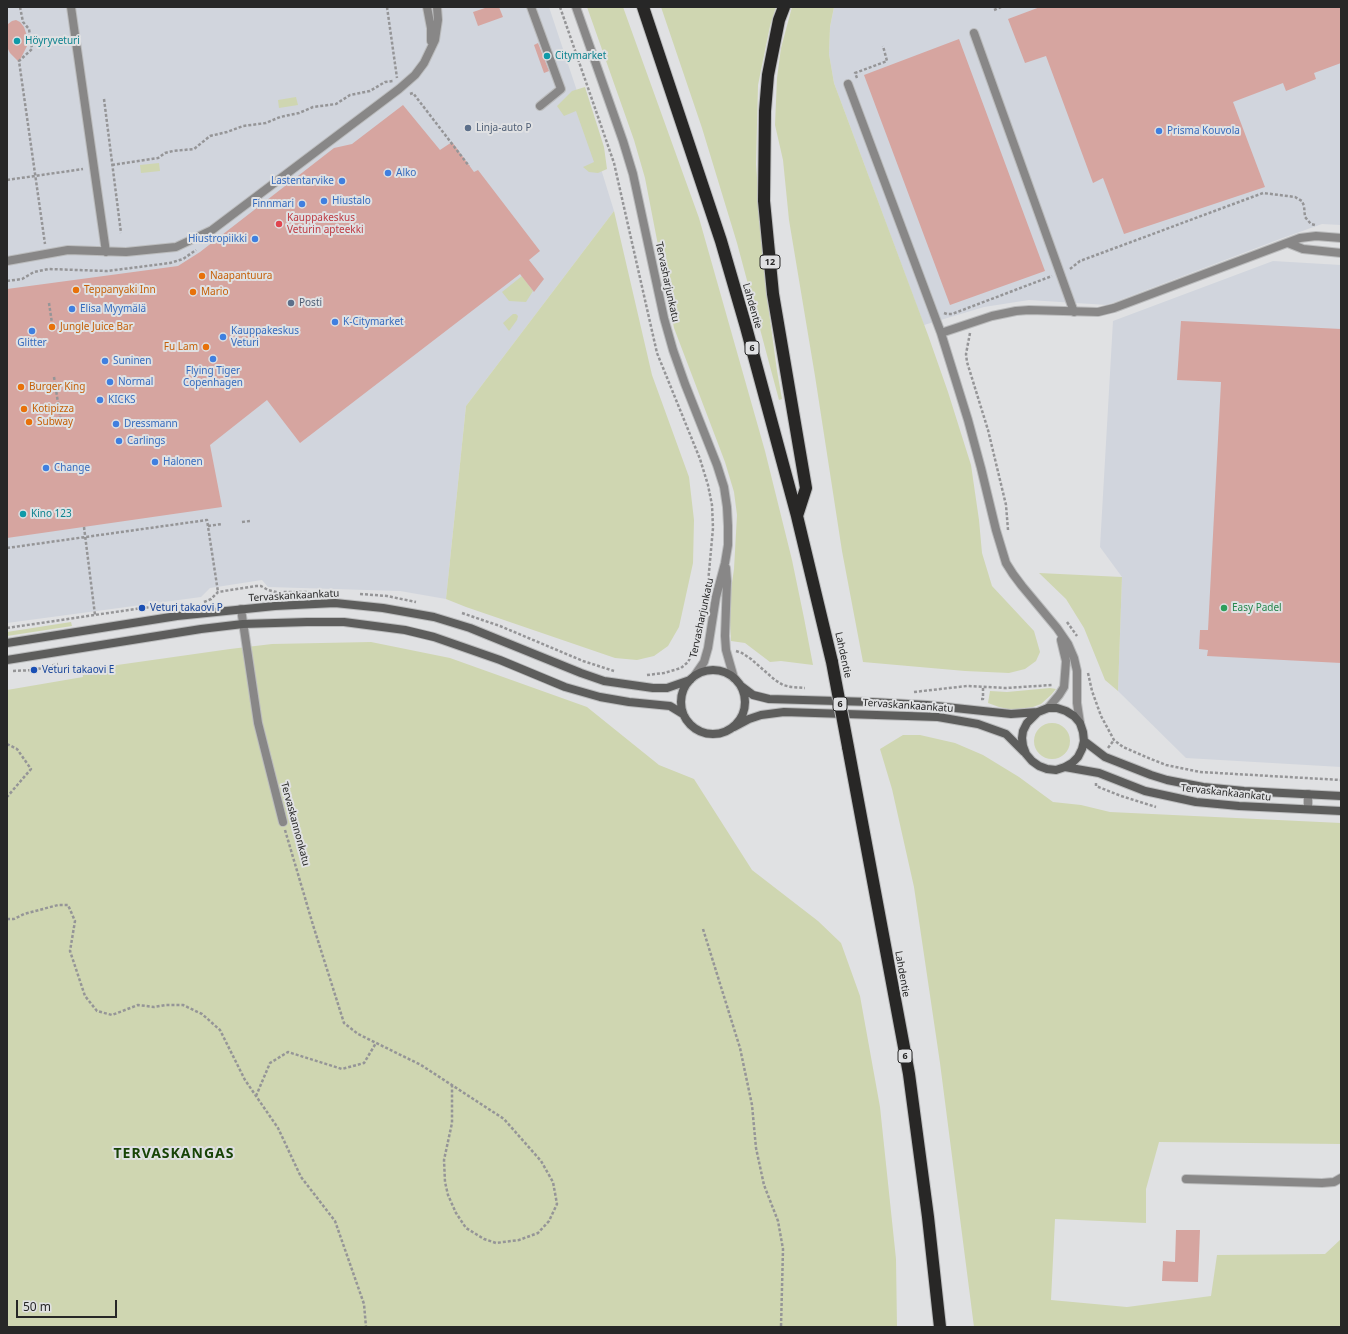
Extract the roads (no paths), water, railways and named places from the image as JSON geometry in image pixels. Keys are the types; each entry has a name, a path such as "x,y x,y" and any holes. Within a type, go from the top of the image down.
{"highway":[{"name":"Lahdentie","path":"643,7 721,241 748,334 797,516 832,662 909,1074 928,1217 940,1327"},
{"name":"12","path":"784,7 779,20 768,75 765,111 764,201 773,294 806,488 797,516"}],"street":[{"path":"71,7 106,252"},
{"path":"427,7 431,28 429,52"},
{"path":"7,261 68,250 131,252 176,247 212,230 416,75 424,63 435,40 437,29 437,7"},
{"path":"531,7 561,89 540,106"},
{"name":"Tervasharjunkatu","path":"576,7 623,141 632,174 664,318 673,350 724,487 727,507 728,545 716,597 708,648 704,662 693,678"},
{"path":"974,33 1074,312"},
{"path":"848,84 941,333 982,468 996,530 1006,562 1022,586 1057,628 1068,644 1076,664 1080,724"},
{"path":"941,333 1004,313 1029,310 1098,312 1114,308 1288,243 1308,237 1341,238"},
{"path":"1288,243 1303,249 1341,252"},
{"name":"Tervasharjunkatu","path":"725,562 727,581 725,636 726,650 734,678"},
{"name":"Tervaskankaankatu","path":"7,643 177,616 241,609 311,604 334,604 383,608 434,617 470,628 604,681 654,688 668,688 693,678"},
{"name":"Tervaskannonkatu","path":"241,609 258,723 283,822"},
{"path":"7,660 201,629 243,624 344,622 405,630 434,637 500,660 565,687 600,698 670,706 683,714"},
{"path":"1048,708 1060,696 1064,687 1066,674 1064,646 1057,628"},
{"path":"713,670 724,671 734,678 741,686 745,697 744,708 734,727 724,732 713,734 702,732 693,727 685,719 681,708 681,697 685,686 693,678 702,671 713,670"},
{"name":"Tervaskankaankatu","path":"741,686 753,695 769,699 927,705 1011,714 1038,712"},
{"path":"1048,708 1057,708 1074,716 1080,724 1084,741 1078,757 1072,763 1065,767 1052,770 1039,766 1032,761 1026,754 1022,738 1026,723 1038,712 1048,708"},
{"name":"Tervaskankaankatu","path":"734,727 749,719 761,715 784,712 938,717 978,724 1006,734 1026,754"},
{"name":"Tervaskankaankatu","path":"1084,741 1104,757 1150,776 1167,780 1204,787 1244,791 1341,796"},
{"name":"Tervaskankaankatu","path":"1065,767 1099,773 1145,791 1196,802 1239,806 1341,811"},
{"path":"1308,794 1308,809"},
{"path":"1186,1179 1322,1183 1334,1182 1341,1178"}],"place":[{"name":"Höyryveturi","path":"17,41"},
{"name":"Citymarket","path":"547,56"},
{"name":"Linja-auto P","path":"468,128"},
{"name":"Prisma Kouvola","path":"1159,131"},
{"name":"Alko","path":"388,173"},
{"name":"Lastentarvike","path":"342,181"},
{"name":"Hiustalo","path":"324,201"},
{"name":"Finnmari","path":"302,204"},
{"name":"Kauppakeskus Veturin apteekki","path":"279,224"},
{"name":"Hiustropiikki","path":"255,239"},
{"name":"Naapantuura","path":"202,276"},
{"name":"Teppanyaki Inn","path":"76,290"},
{"name":"Mario","path":"193,292"},
{"name":"Posti","path":"291,303"},
{"name":"Elisa Myymälä","path":"72,309"},
{"name":"K-Citymarket","path":"335,322"},
{"name":"Jungle Juice Bar","path":"52,327"},
{"name":"Glitter","path":"32,331"},
{"name":"Kauppakeskus Veturi","path":"223,337"},
{"name":"Fu Lam","path":"206,347"},
{"name":"Flying Tiger Copenhagen","path":"213,359"},
{"name":"Suninen","path":"105,361"},
{"name":"Normal","path":"110,382"},
{"name":"Burger King","path":"21,387"},
{"name":"KICKS","path":"100,400"},
{"name":"Kotipizza","path":"24,409"},
{"name":"Subway","path":"29,422"},
{"name":"Dressmann","path":"116,424"},
{"name":"Carlings","path":"119,441"},
{"name":"Halonen","path":"155,462"},
{"name":"Change","path":"46,468"},
{"name":"Kino 123","path":"23,514"},
{"name":"Veturi takaovi P","path":"142,608"},
{"name":"Easy Padel","path":"1224,608"},
{"name":"Veturi takaovi E","path":"34,670"}],"district":[{"name":"TERVASKANGAS","path":"174,1154"}]}
